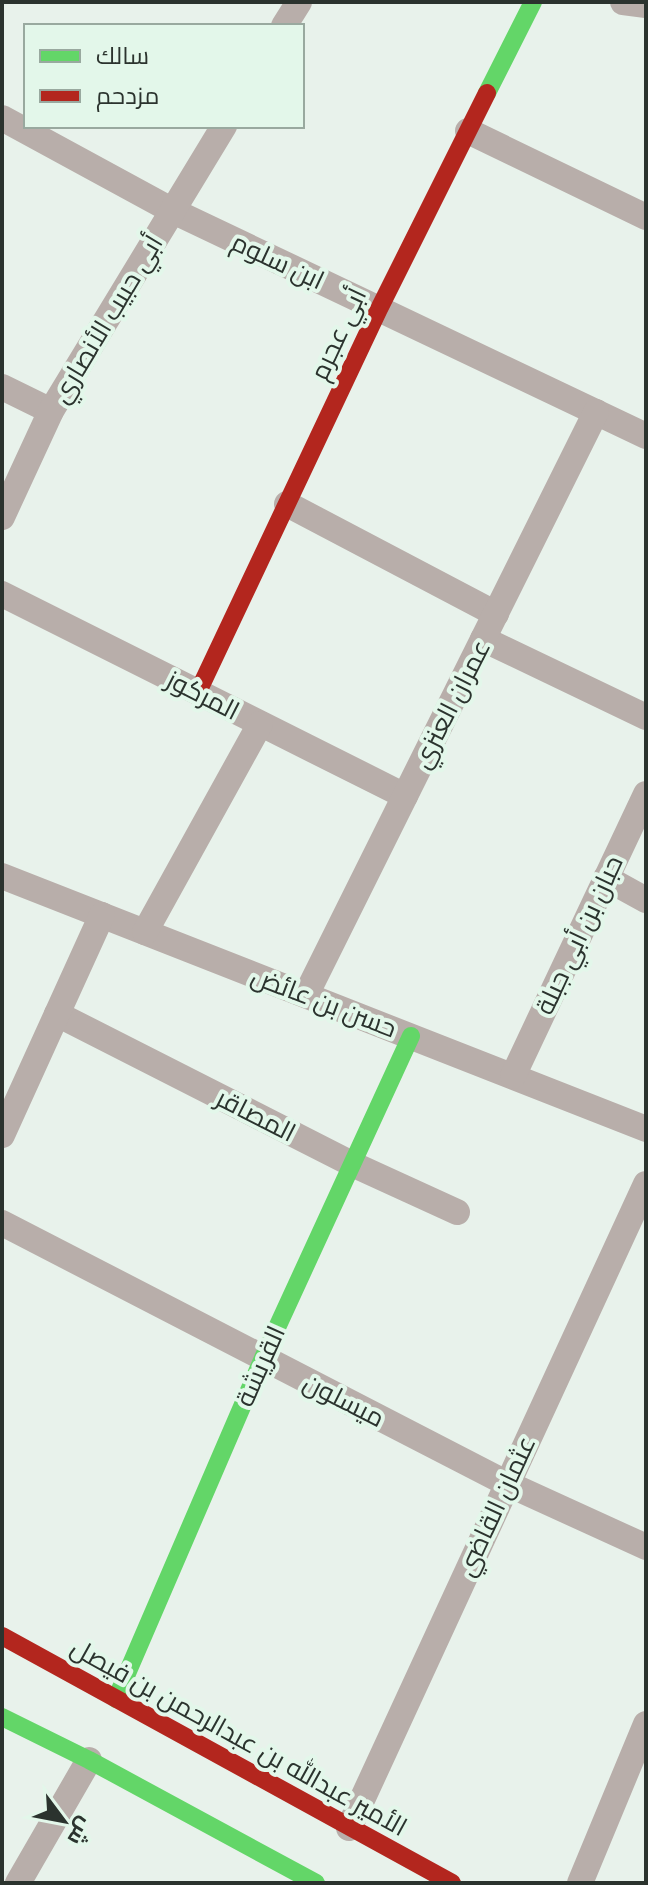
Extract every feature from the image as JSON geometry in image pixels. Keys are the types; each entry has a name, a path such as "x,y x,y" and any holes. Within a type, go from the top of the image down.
{"street":[{"path":"285,24 299,2"},
{"name":"أبي عجرم","path":"198,692 379,309 533,2"},
{"path":"623,2 646,5"},
{"name":"ابن سلوم","path":"2,118 173,211 646,436"},
{"name":"أبي حبيب الأنصاري","path":"2,517 51,411 223,128"},
{"path":"468,131 646,217"},
{"path":"2,387 51,411"},
{"name":"عمران العنزي","path":"306,995 596,412"},
{"path":"287,504 496,614"},
{"name":"المركوز","path":"2,594 405,796"},
{"path":"483,639 646,717"},
{"path":"145,932 260,724"},
{"name":"حبان بن أبي جبلة","path":"513,1076 646,794"},
{"name":"حسن بن عائض","path":"2,876 646,1129"},
{"path":"606,878 646,900"},
{"path":"2,1135 102,915"},
{"name":"المصاقر","path":"57,1014 352,1164 457,1212"},
{"name":"القريشة","path":"116,1699 263,1358 411,1036"},
{"name":"عثمان القاضي","path":"349,1828 646,1184"},
{"name":"ميسلون","path":"2,1223 506,1483 646,1547"},
{"name":"الأمير عبدالله بن عبدالرحمن بن فيصل","path":"2,1636 452,1883"},
{"path":"2,1717 89,1760 316,1883"},
{"path":"580,1883 646,1724"},
{"path":"18,1883 89,1760"}],"traffic: fast":[{"path":"487,93 533,2"},
{"path":"116,1699 263,1358 411,1036"},
{"path":"2,1717 89,1760 316,1883"}],"traffic: jam":[{"path":"198,692 379,309 487,93"},
{"path":"2,1636 452,1883"}]}
